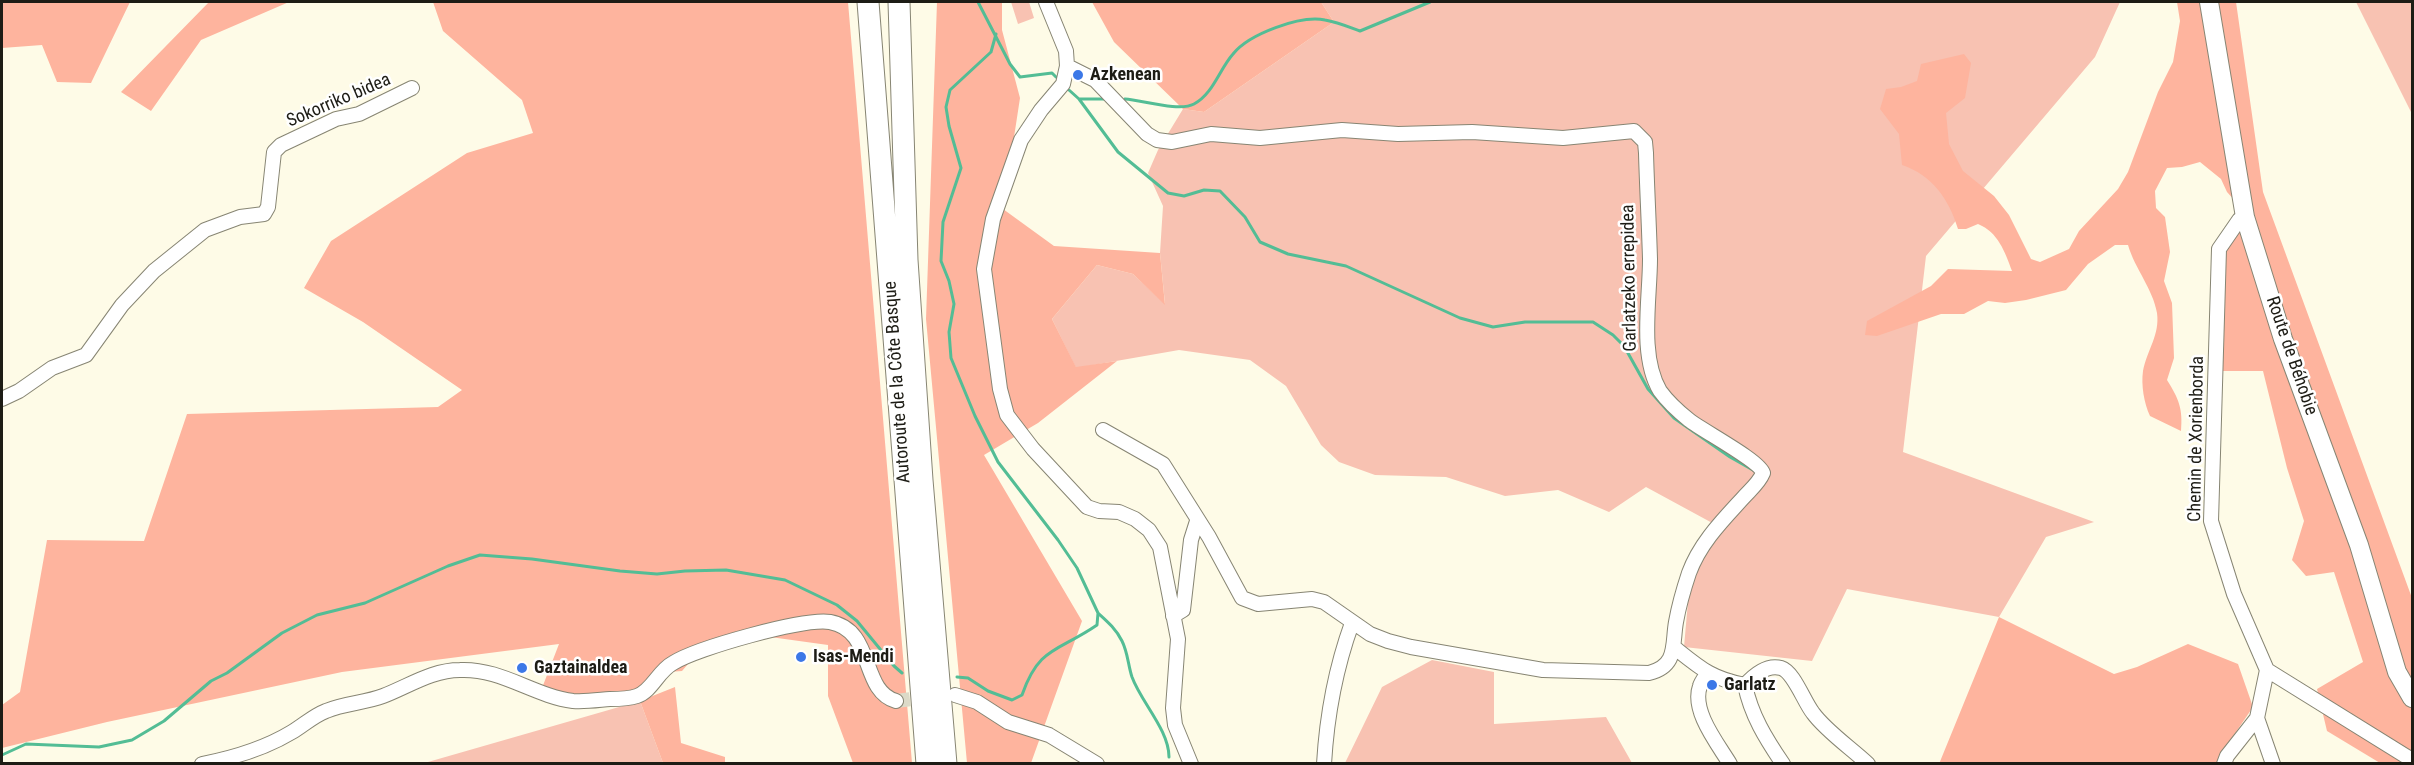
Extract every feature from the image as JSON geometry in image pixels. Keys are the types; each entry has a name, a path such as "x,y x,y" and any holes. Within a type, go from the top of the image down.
{"highway":[{"name":"Autoroute de la Côte Basque","path":"868,2 927,764"},
{"name":"Autoroute de la Côte Basque","path":"899,2 908,260 921,469 946,764"}],"main road":[{"name":"Route de Béhobie","path":"2209,2 2245,217 2283,339 2359,545 2397,672 2412,698"}],"street":[{"path":"1046,2 1066,51 1067,66 1063,84 1041,110 1022,140 993,219 984,269 1000,389 1007,416 1033,449 1087,507 1099,511 1119,512 1135,519 1149,530 1160,547 1178,639 1173,708 1178,737 1186,762"},
{"name":"Garlatzeko errepidea","path":"1067,66 1095,80 1147,134 1157,140 1172,142 1211,134 1260,138 1342,130 1398,135 1473,132 1563,138 1634,131 1641,136 1645,142 1646,153 1650,267 1648,348 1653,377 1677,410 1757,464 1763,473 1714,531 1694,561 1677,615 1675,648"},
{"name":"Sokorriko bidea","path":"2,399 19,391 52,368 86,354 122,305 154,271 205,230 240,217 264,214 268,207 274,152 281,145 336,119 359,114 412,88"},
{"name":"Chemin de Xorienborda","path":"2245,217 2239,220 2219,249 2211,521 2234,594 2267,670"},
{"path":"1103,430 1163,464 1209,537 1242,598 1258,604 1318,600 1335,609 1352,623 1388,642 1543,670 1648,673 1663,666 1675,648 1707,674 1745,685"},
{"path":"1173,616 1183,610 1191,540 1197,521"},
{"path":"202,764 266,746 327,710 382,696 442,671 459,669 491,672 574,701 630,698 646,692 661,672 682,658 762,632 822,621 834,623 854,637 862,646 877,686 884,695 896,701"},
{"path":"1324,764 1326,723 1338,662 1352,623"},
{"path":"1745,685 1755,674 1769,669 1779,667 1789,672 1814,714 1868,764"},
{"path":"2224,764 2227,756 2257,718 2267,670 2412,760"},
{"path":"1707,674 1699,686 1698,702 1705,725 1730,764"},
{"path":"1745,685 1748,699 1763,736 1783,764"},
{"path":"955,695 977,702 1008,722 1049,735 1097,764"},
{"path":"2257,718 2273,764"}],"shaded area":[{"path":"2,2 130,2 91,83 57,82 42,45 2,48"},
{"path":"209,2 289,2 201,40 151,111 121,92"},
{"path":"433,2 848,2 912,763 853,763 828,696 828,645 763,636 694,657 682,671 655,673 636,691 569,695 542,688 559,644 342,672 107,722 2,748 2,705 20,692 47,540 144,541 187,414 438,407 462,390 363,322 304,288 331,241 467,153 533,133 522,100 443,31"},
{"path":"937,2 1002,2 1002,30 1020,98 1003,209 1054,246 1160,253 1165,305 1133,274 1097,265 1052,319 1076,367 1117,361 1038,423 984,455 1082,621 1031,763 967,763 926,319"},
{"path":"1011,2 1029,2 1034,18 1018,24"},
{"path":"1092,2 1321,2 1334,22 1204,112 1183,109 1114,42"},
{"path":"1321,2 2120,2 2095,57 1926,256 1903,452 2094,522 2046,537 1999,617 1847,589 1812,661 1684,647 1690,579 1716,525 1646,487 1609,512 1558,490 1505,496 1446,477 1375,475 1339,462 1321,445 1286,386 1250,360 1179,350 1076,368 1052,319 1097,265 1133,274 1165,304 1160,253 1163,206 1148,173 1158,150 1183,109 1204,112 1334,22"},
{"path":"2177,2 2236,2 2263,192 2412,598 2412,763 2380,763 2327,731 2317,689 2363,662 2334,572 2306,576 2292,560 2304,521 2287,468 2263,371 2221,371 2223,252 2246,213 2227,192 2221,179 2200,162 2167,168 2155,191 2156,208 2165,217 2170,252 2164,281 2172,303 2174,358 2167,380 2179,404 2181,431 2150,416 2146,405 2143,371 2157,328 2157,313 2152,296 2128,245 2115,245 2088,264 2066,290 2005,303 1988,301 1964,314 1941,314 1877,336 1865,335 1867,321 1931,286 1948,269 2012,271 1996,237 1991,232 1978,224 1966,229 1958,229 1950,208 1931,182 1913,169 1902,165 1899,134 1880,109 1886,89 1901,87 1917,81 1921,64 1964,54 1971,63 1965,98 1946,113 1949,144 1963,171 1994,196 2009,215 2031,259 2040,262 2069,249 2079,231 2118,189 2128,172 2158,92 2173,62 2180,21"},
{"path":"2356,2 2412,2 2412,114"},
{"path":"1999,617 2114,674 2137,667 2188,644 2238,664 2253,707 2221,754 2218,763 1939,764"},
{"path":"1432,660 1494,672 1494,724 1606,717 1632,763 1345,763 1382,687"},
{"path":"675,687 681,743 725,757 725,763 663,763 640,701"},
{"path":"640,701 663,763 421,764"}],"waterway":[{"path":"978,2 1010,64 1020,77 1052,73 1056,77"},
{"path":"1125,99 1179,107 1194,104 1206,94 1233,54 1263,33 1289,23 1315,19 1334,22 1360,31 1430,2"},
{"path":"957,677 968,678 988,691 1012,700 1022,695 1035,667 1043,658 1097,625 1098,613 1077,568 998,462 975,416 951,358 949,332 954,304 949,281 941,261 943,222 961,168 946,107 950,90 991,52 996,34"},
{"path":"1069,90 1079,99 1105,99"},
{"path":"1079,99 1118,152 1168,193 1184,196 1204,190 1220,191 1245,217 1260,242 1288,254 1346,266 1460,318 1493,327 1525,322 1593,322 1613,335 1624,346 1648,389 1674,418 1753,470"},
{"path":"2,755 26,744 99,747 132,740 164,721 211,681 227,673 282,633 317,615 365,603 448,566 480,555 657,574 726,570 785,580 837,605 857,621 902,673"},
{"path":"1098,613 1122,641 1136,687 1160,726 1168,747 1169,757"}],"tunnel":[{"path":"896,701 929,697"}],"place":[{"name":"Azkenean","path":"1078,75"},
{"name":"Isas-Mendi","path":"801,657"},
{"name":"Gaztainaldea","path":"522,668"},
{"name":"Garlatz","path":"1712,685"}]}
